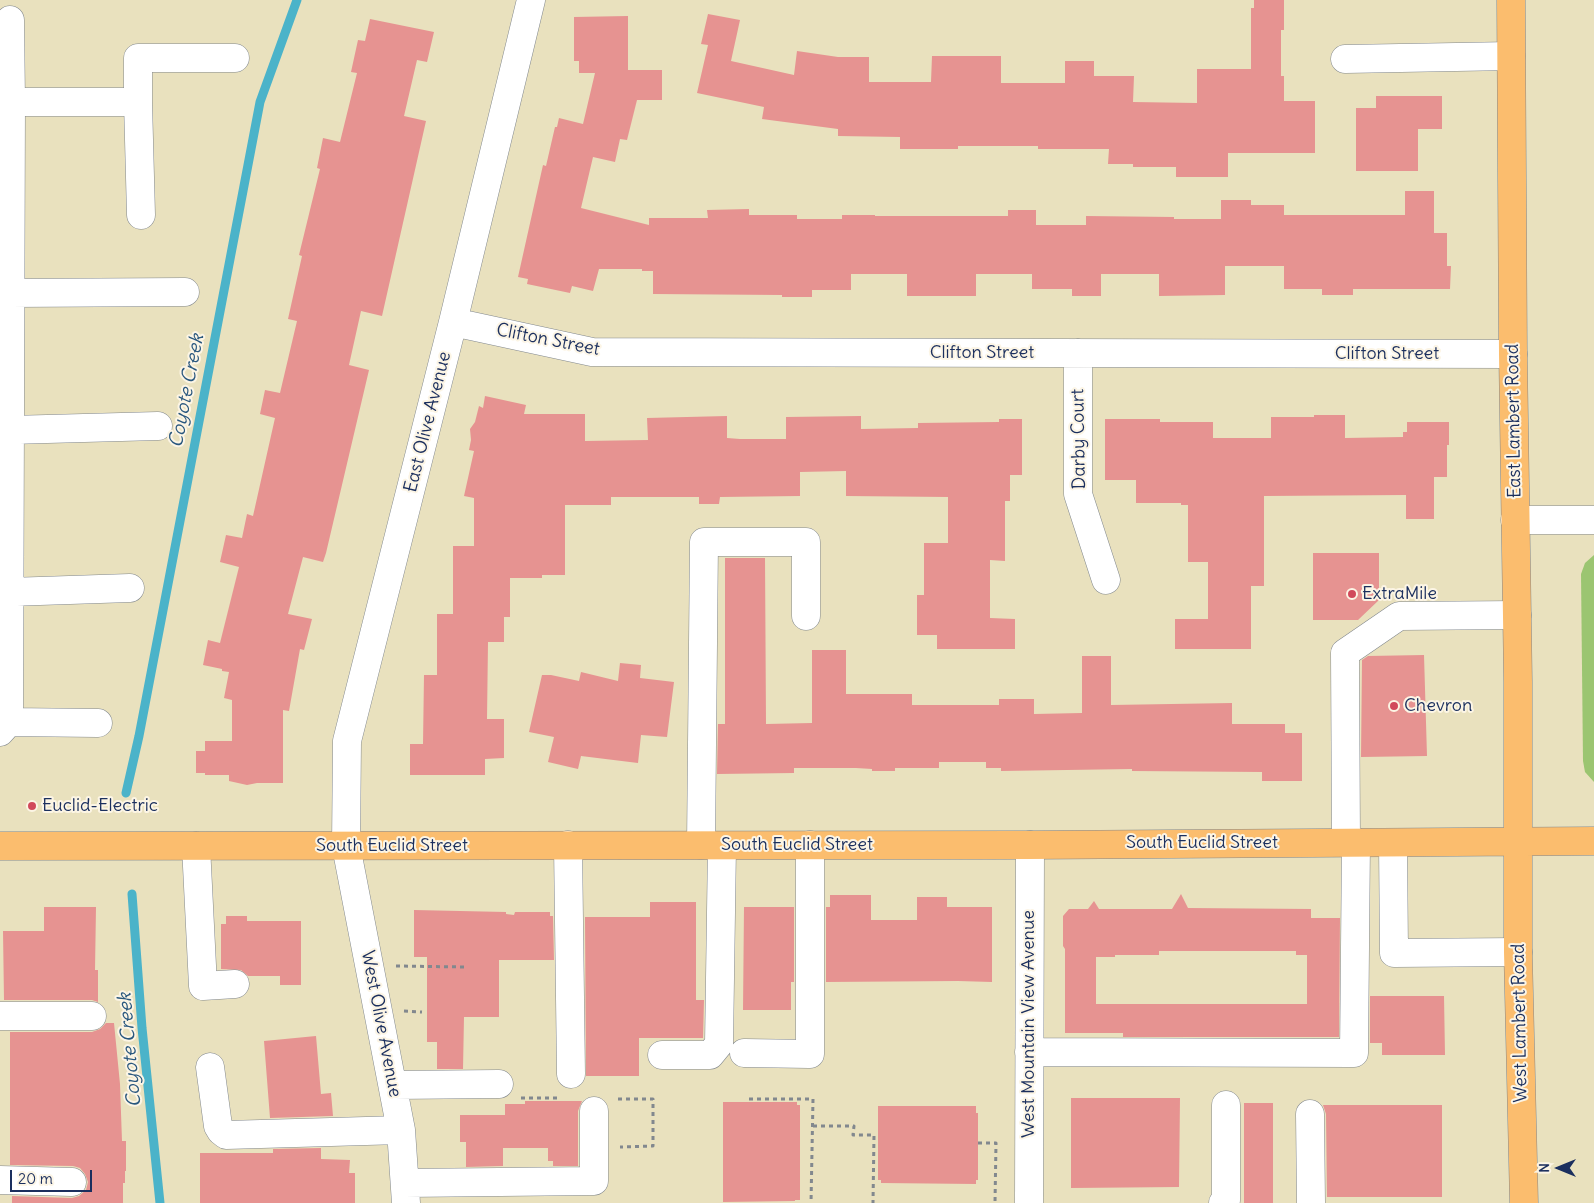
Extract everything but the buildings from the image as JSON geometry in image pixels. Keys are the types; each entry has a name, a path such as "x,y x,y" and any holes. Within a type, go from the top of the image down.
{"main road":[{"name":"East Lambert Road","path":"1511,0 1518,842"},
{"name":"South Euclid Street","path":"0,846 1030,845 1594,841"},
{"name":"West Lambert Road","path":"1518,842 1518,952 1524,1203"}],"street":[{"name":"East Olive Avenue","path":"346,846 347,741 454,322 531,0"},
{"path":"10,20 9,592 4,727 98,723"},
{"path":"1345,59 1511,56"},
{"path":"141,215 138,58 235,58"},
{"path":"10,102 138,102"},
{"path":"10,293 185,292"},
{"name":"Clifton Street","path":"454,322 592,352 1513,354"},
{"name":"Darby Court","path":"1078,354 1078,494 1106,580"},
{"path":"10,430 158,426"},
{"path":"1515,520 1594,520"},
{"path":"662,1055 710,1055 719,1044 704,542 806,542 806,616"},
{"path":"9,592 130,588"},
{"path":"1029,1052 1354,1053 1351,842 1345,653 1399,616 1517,615"},
{"path":"1393,843 1394,953 1518,952"},
{"path":"568,845 571,1074"},
{"path":"744,1053 810,1054 810,845"},
{"name":"West Mountain View Avenue","path":"1029,1203 1030,845"},
{"path":"196,846 203,986 235,984"},
{"name":"West Olive Avenue","path":"346,846 401,1130 406,1193"},
{"path":"0,1016 92,1016"},
{"path":"210,1067 218,1126 220,1131 226,1135 401,1130"},
{"path":"393,1085 499,1084"},
{"path":"406,1193 594,1181 604,1105"},
{"path":"1223,1203 1226,1200 1226,1105"},
{"path":"1310,1114 1311,1203"},
{"path":"0,1180 72,1182"}],"path":[{"path":"391,966 465,967"},
{"path":"604,1105 653,1099 653,1146"},
{"path":"750,1099 813,1099 811,1203"},
{"path":"813,1126 854,1126 853,1135 874,1135 873,1203"},
{"path":"978,1143 996,1143 995,1203"}],"green space":[{"path":"1594,555 1594,782 1585,772 1583,761 1581,574 1585,563"}],"waterway":[{"name":"Coyote Creek","path":"126,793 139,736 260,102 297,0"},
{"name":"Coyote Creek","path":"132,894 142,1028 160,1203"}],"place":[{"name":"ExtraMile","path":"1352,594"},
{"name":"Chevron","path":"1394,706"},
{"name":"Euclid-Electric","path":"32,806"}]}
